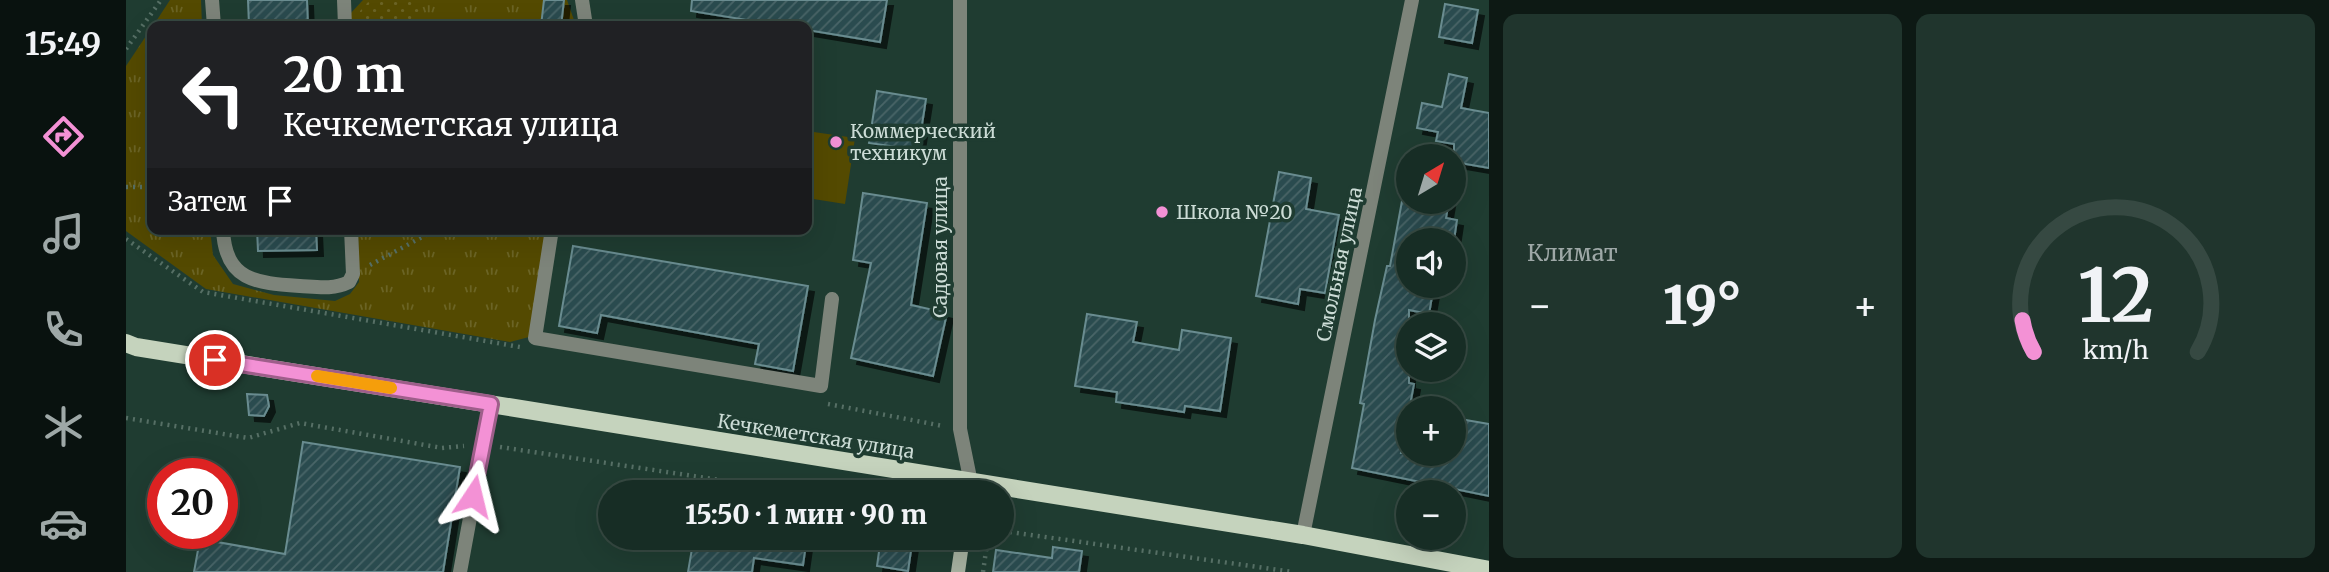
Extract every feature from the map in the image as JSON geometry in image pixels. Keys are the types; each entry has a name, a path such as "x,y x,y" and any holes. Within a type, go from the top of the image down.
{"main road":[{"name":"Кечкеметская улица","path":"129,346 491,404 930,480"},
{"name":"Кечкеметская улица","path":"1014,493 1303,535 1489,570"},
{"path":"958,572 961,550"}],"street":[{"path":"212,0 214,21"},
{"path":"344,0 345,21"},
{"path":"582,0 585,21"},
{"name":"Садовая улица","path":"960,0 960,429 969,480"},
{"name":"Смольная улица","path":"1303,535 1412,0"},
{"path":"224,235 228,260 237,270 261,284 329,288 349,282 353,274 351,235"},
{"path":"551,235 535,338 821,386 832,299"},
{"path":"460,572 491,404"}],"path":[{"path":"126,49 161,0"},
{"path":"126,187 147,187"},
{"path":"353,274 427,235"},
{"path":"126,239 203,292 513,348 526,345 535,338"},
{"path":"821,386 819,402 960,429"},
{"path":"1014,533 1293,572"},
{"path":"983,572 986,550"}],"green space":[{"path":"170,0 201,0 202,21 156,21"},
{"path":"363,0 567,0 574,21 350,21 350,14"},
{"path":"370,0 420,0 420,21 361,21 360,11"},
{"path":"147,34 147,235 211,235 213,255 233,284 274,295 335,301 350,294 359,282 358,235 546,235 529,337 510,342 206,289 126,231 126,66"},
{"path":"812,132 855,138 845,204 812,199"}],"building":[{"path":"248,0 307,0 308,21 249,21"},
{"path":"544,0 564,0 562,21 542,21"},
{"path":"692,0 887,0 880,42 812,31 812,21 753,21 691,11"},
{"path":"1445,4 1478,10 1472,43 1439,37"},
{"path":"1449,74 1467,78 1461,108 1489,113 1489,168 1466,164 1466,144 1436,141 1438,132 1417,128 1422,103 1442,107"},
{"path":"877,91 926,99 918,150 869,143"},
{"path":"1279,172 1311,178 1306,209 1339,215 1325,293 1300,289 1298,304 1256,296"},
{"path":"863,193 927,203 911,305 947,313 933,376 851,358 871,263 853,260"},
{"path":"1400,214 1447,214 1446,218 1457,220 1456,228 1397,228"},
{"path":"1396,234 1396,298 1432,298 1429,312 1396,312 1396,382 1414,384 1412,396 1396,396 1396,466 1466,466 1466,420 1489,424 1489,496 1466,491 1466,480 1411,480 1352,468 1375,320 1387,266 1390,266"},
{"path":"257,235 316,235 317,250 258,251"},
{"path":"573,246 808,286 793,371 755,364 759,344 601,315 597,333 559,326"},
{"path":"1087,314 1137,322 1133,342 1179,350 1182,330 1231,338 1220,411 1185,406 1184,412 1116,402 1117,392 1075,386"},
{"path":"247,394 267,395 269,406 264,416 249,415"},
{"path":"303,442 460,467 443,572 194,572 198,549 238,549 238,546 285,554"},
{"path":"1053,547 1082,551 1079,572 993,572 996,550 1052,558"},
{"path":"692,550 805,550 803,565 754,558 752,572 688,572"},
{"path":"879,550 911,550 908,571 877,566"}],"slow traffic":[{"path":"317,376 391,388"}],"place":[{"name":"Коммерческий техникум","path":"836,142"},
{"name":"Школа №20","path":"1162,212"}],"route":[{"path":"215,360 491,404 473,496"}]}
